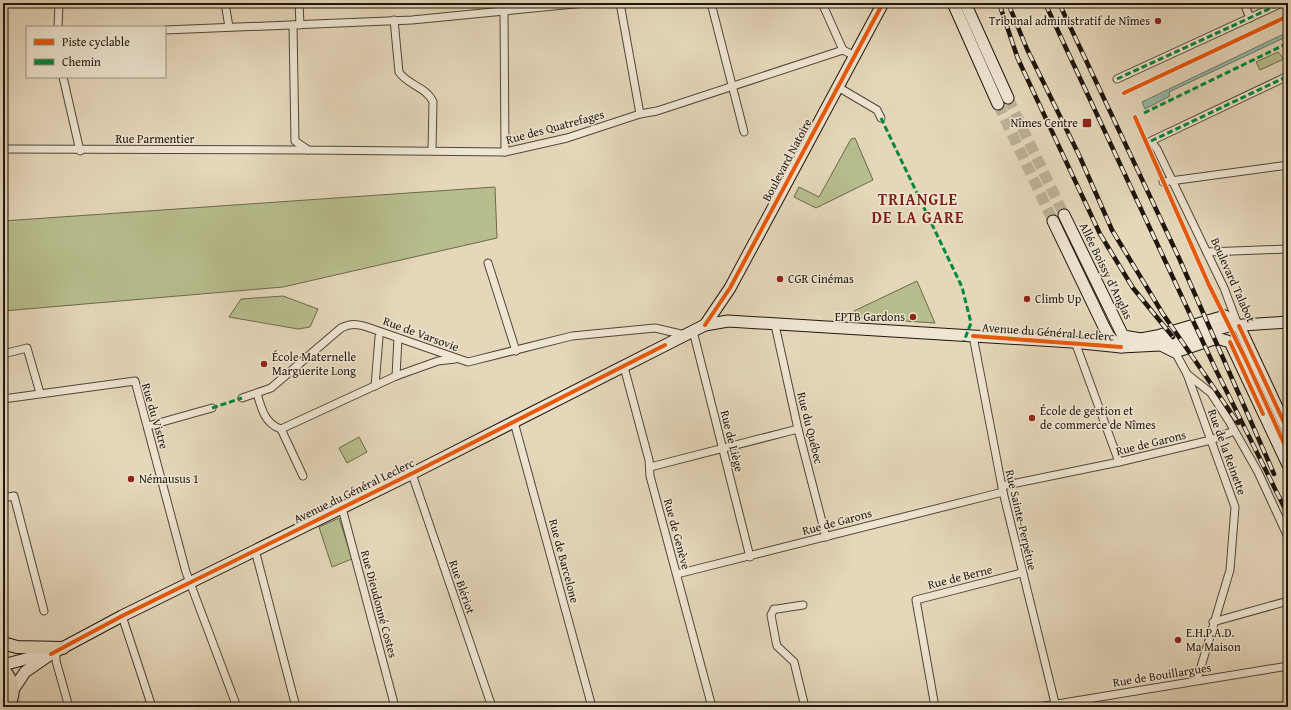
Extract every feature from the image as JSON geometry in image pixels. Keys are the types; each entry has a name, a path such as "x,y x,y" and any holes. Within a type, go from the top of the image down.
{"main road":[{"name":"Boulevard Natoire","path":"705,325 730,288 883,3"},
{"path":"953,3 998,104"},
{"path":"965,3 1008,98"},
{"name":"Allée Boissy d'Anglas","path":"1064,215 1122,341 1157,336 1225,316 1239,326"},
{"path":"1053,221 1110,338 1122,341"},
{"name":"Avenue du Général Leclerc","path":"13,690 25,672 57,651 122,616 412,474 705,325 728,321 1075,342 1122,341 1160,345 1175,352"},
{"name":"Avenue du Général Leclerc","path":"1160,345 1229,326 1288,322"},
{"name":"Boulevard Talabot","path":"1239,326 1288,431"},
{"path":"1175,352 1217,338 1230,342 1288,466"},
{"path":"3,644 57,651"},
{"name":"Avenue du Général Leclerc","path":"3,665 57,651"},
{"path":"3,670 9,676 13,690 12,697 7,707"}],"street":[{"path":"58,26 59,3"},
{"path":"225,3 229,27"},
{"path":"299,3 296,25 295,141 308,150"},
{"path":"166,30 394,20 504,11 525,6 585,3"},
{"path":"620,3 640,114"},
{"path":"711,3 744,132"},
{"path":"822,3 843,50 855,56"},
{"path":"1244,3 1250,18"},
{"path":"1117,79 1282,3"},
{"path":"504,11 505,152"},
{"path":"394,20 399,72 402,77 431,97 433,102 432,150"},
{"name":"Rue des Quatrefages","path":"308,150 432,150 505,152 567,138 640,114 657,112 843,50"},
{"name":"Boulevard Talabot","path":"1239,326 1224,288 1157,149 1151,141 1288,76"},
{"path":"63,78 80,151"},
{"path":"838,86 877,110 881,118"},
{"name":"Rue Parmentier","path":"3,149 80,151 308,150"},
{"path":"1164,182 1288,165"},
{"path":"1206,252 1288,248"},
{"path":"488,263 516,351"},
{"name":"Rue de Varsovie","path":"242,398 271,388 341,328 349,324 358,324 468,362 572,336 655,328 689,333"},
{"name":"Rue du Québec","path":"775,325 798,429 826,537"},
{"name":"Rue de Liège","path":"689,333 723,449 750,557"},
{"name":"Rue Sainte-Perpétue","path":"973,336 1002,489 1055,705"},
{"path":"375,386 379,337"},
{"path":"396,376 398,338"},
{"path":"1075,342 1119,462"},
{"path":"3,354 27,348 40,393"},
{"name":"Rue de la Reinette","path":"1175,352 1187,374 1235,507 1230,570 1197,680"},
{"path":"281,429 396,376 438,361 458,359"},
{"name":"Rue de Genève","path":"624,367 650,467 650,476 712,707"},
{"path":"1187,374 1211,393 1258,472 1288,537"},
{"name":"Rue du Vistre","path":"3,399 135,381 148,426 166,501 190,584 237,707"},
{"path":"257,393 266,418 273,426 281,429 303,476"},
{"path":"148,426 212,408"},
{"name":"Rue de Barcelone","path":"514,422 592,707"},
{"path":"650,467 798,429"},
{"name":"Rue de Garons","path":"677,574 750,557 1002,489 1211,440 1234,431"},
{"name":"Rue Blériot","path":"412,474 492,707"},
{"path":"3,498 14,496 44,611"},
{"name":"Rue Dieudonné Costes","path":"342,508 395,707"},
{"path":"255,550 296,707"},
{"name":"Rue de Berne","path":"935,707 916,600 1022,573"},
{"path":"1214,622 1288,600"},
{"path":"803,605 777,608 771,614 778,646 794,662 805,707"},
{"path":"122,616 152,707"},
{"path":"57,651 56,661 69,707"},
{"name":"Rue de Bouillargues","path":"1039,707 1288,666"}],"shaded area":[{"path":"1288,32 1288,36 1169,92 1170,96 1145,109 1142,102"},
{"path":"1278,52 1284,59 1260,70 1256,62"},
{"path":"855,138 873,180 816,208 794,197 799,187 819,197 851,139"},
{"path":"495,187 497,238 283,287 3,311 3,221"},
{"path":"917,281 935,323 858,318 854,311"},
{"path":"283,296 318,309 310,327 298,329 229,317 241,299"},
{"path":"359,437 367,452 347,463 339,448"},
{"path":"339,518 352,559 332,567 319,527"}],"tunnel":[{"path":"1008,98 1064,215"},
{"path":"998,104 1053,221"}],"railway":[{"path":"999,3 1018,59 1100,234 1133,288 1173,337"},
{"path":"1008,3 1027,49 1079,155 1112,230 1163,314 1238,423"},
{"path":"1045,3 1216,370 1288,515"},
{"path":"1059,3 1179,258 1274,474"}],"marked path":[{"path":"1117,79 1282,3"},
{"path":"1144,113 1288,43"},
{"path":"1151,141 1288,76"},
{"path":"881,118 962,287 971,323 964,341"},
{"path":"212,408 242,398"}],"cycle path":[{"path":"705,325 730,288 883,3"},
{"path":"1124,93 1288,16"},
{"path":"1135,117 1208,283 1246,360 1288,452"},
{"path":"1239,326 1288,431"},
{"path":"973,336 1121,347"},
{"path":"1230,342 1263,414"},
{"path":"51,654 122,616 419,470 665,345"}],"place":[{"name":"Tribunal administratif de Nîmes","path":"1158,21"},
{"name":"Nîmes Centre","path":"1087,123"},
{"name":"CGR Cinémas","path":"780,279"},
{"name":"Climb Up","path":"1027,299"},
{"name":"EPTB Gardons","path":"913,317"},
{"name":"École Maternelle Marguerite Long","path":"264,364"},
{"name":"École de gestion et de commerce de Nîmes","path":"1032,418"},
{"name":"Némausus 1","path":"131,479"},
{"name":"E.H.P.A.D. Ma Maison","path":"1178,640"}],"district":[{"name":"TRIANGLE DE LA GARE","path":"918,208"}]}
